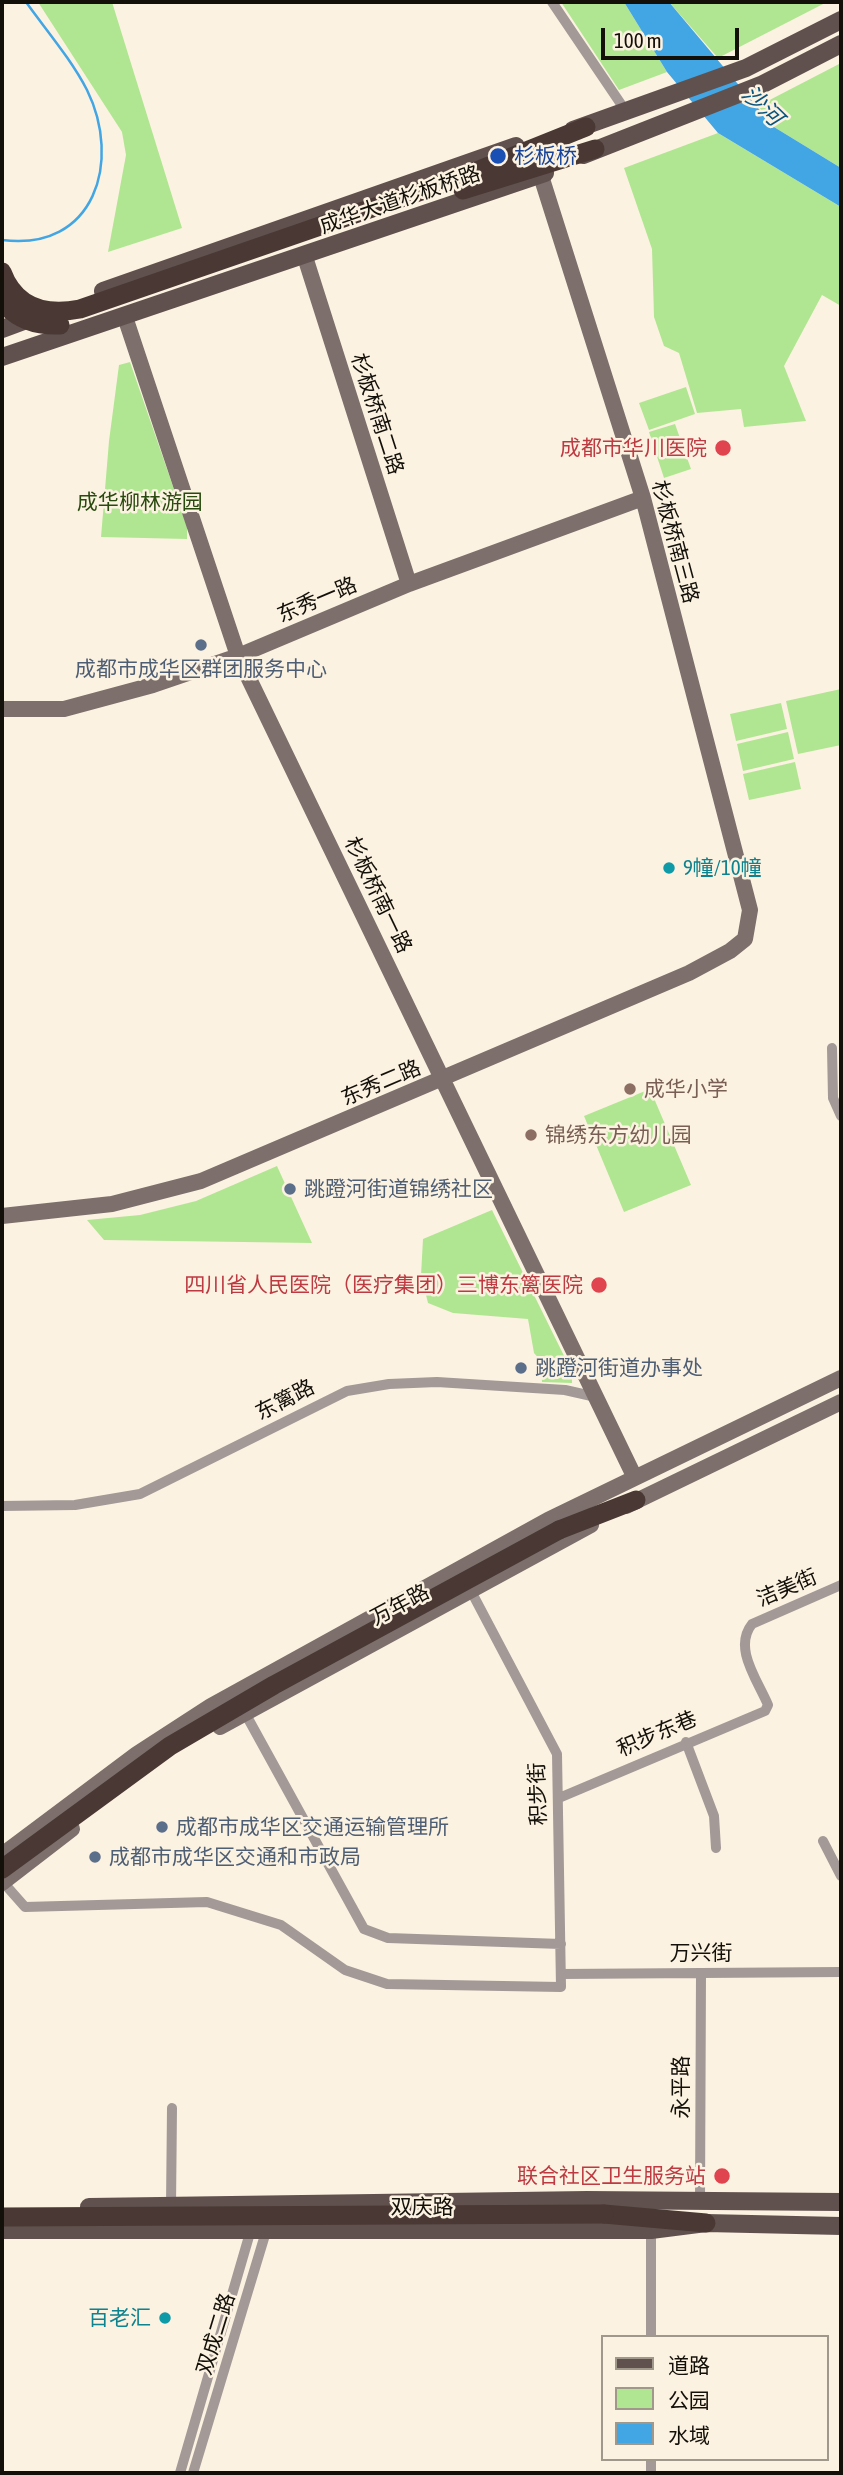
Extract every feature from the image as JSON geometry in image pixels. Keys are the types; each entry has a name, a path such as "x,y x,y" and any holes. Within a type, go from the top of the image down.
{"highway":[{"path":"2,301 13,313 28,321 68,325 461,184 586,127"},
{"path":"2,272 16,296 33,308 53,312 79,309 461,184 595,149"},
{"path":"2,1878 170,1746 308,1666 559,1530 636,1500"},
{"path":"2,2217 604,2214 706,2223"}],"main road":[{"name":"成华大道杉板桥路","path":"2,329 260,234 530,141 627,113 746,68 841,20"},
{"name":"成华大道杉板桥路","path":"2,357 541,176 595,149 761,85 841,44"},
{"name":"双庆路","path":"2,2208 841,2202"},
{"name":"双庆路","path":"2,2230 651,2230 706,2223 841,2226"}],"street":[{"path":"552,2 627,113"},
{"name":"杉板桥南三路","path":"541,176 643,498 750,910 749,925"},
{"name":"杉板桥南二路","path":"305,257 409,584"},
{"name":"杉板桥南一路","path":"125,317 238,656 634,1476"},
{"name":"东秀一路","path":"2,709 64,709 153,685 238,656 409,584 643,498"},
{"name":"东秀二路","path":"2,1216 112,1204 161,1194 201,1181 689,973 730,951 745,939 749,925"},
{"path":"832,1048 833,1098 841,1116"},
{"name":"万年路","path":"2,1856 172,1730 286,1664 548,1520 841,1378"},
{"name":"东篱路","path":"2,1506 75,1505 113,1501 140,1493 347,1391 389,1384 437,1382 565,1390 596,1397"},
{"name":"万年路","path":"2,1878 126,1787 182,1749 245,1713 636,1500 841,1402"},
{"name":"洁美街","path":"768,1705 743,1648 744,1634 752,1624 841,1585"},
{"name":"积步街","path":"471,1591 557,1754 561,1974"},
{"path":"286,1664 280,1670 279,1681 288,1686 299,1685"},
{"name":"积步东巷","path":"559,1798 686,1742 765,1711 768,1705"},
{"path":"245,1713 364,1929 388,1938 561,1944"},
{"path":"686,1742 714,1816 716,1848"},
{"path":"823,1841 841,1876"},
{"path":"2,1878 25,1907 206,1902 281,1925 345,1970 387,1984 562,1987 561,1974"},
{"name":"万兴街","path":"561,1974 841,1972"},
{"name":"永平路","path":"700,2201 701,1973"},
{"path":"171,2206 172,2108"},
{"name":"双成二路","path":"193,2473 260,2230 261,2205"},
{"name":"双成二路","path":"180,2473 260,2230 261,2205"},
{"path":"651,2230 651,2335"}],"green space":[{"path":"38,2 112,2 182,228 108,252 126,155 122,132"},
{"path":"561,2 624,2 667,72 619,90"},
{"path":"669,2 827,2 718,58"},
{"path":"841,63 841,168 774,127 758,106"},
{"path":"718,133 841,207 841,306 822,295 784,366 806,421 744,427 741,409 697,413 679,353 664,346 654,317 652,249 624,168"},
{"name":"成华柳林游园","path":"130,362 187,527 187,539 101,537 119,365"},
{"path":"686,387 695,414 649,430 639,403"},
{"path":"675,424 691,469 664,478 649,432"},
{"path":"841,689 841,745 798,754 786,701"},
{"path":"781,703 787,729 736,741 730,714"},
{"path":"788,732 794,759 743,771 737,744"},
{"path":"795,762 801,789 749,800 743,774"},
{"path":"650,1089 691,1185 624,1212 584,1116"},
{"path":"277,1166 312,1243 104,1240 87,1220 140,1215 196,1201"},
{"path":"492,1210 572,1372 572,1383 542,1382 541,1361 534,1353 528,1319 453,1313 428,1303 421,1275 423,1239"}],"water":[{"path":"624,2 669,2 774,127 841,168 841,207 718,133 667,72"}],"waterway":[{"path":"2,240 34,240 59,232 79,217 92,196 100,172 102,145 97,117 87,90 66,56 26,2"}],"place":[{"name":"杉板桥","path":"498,156"},
{"name":"成都市华川医院","path":"723,448"},
{"name":"成都市成华区群团服务中心","path":"201,645"},
{"name":"9幢/10幢","path":"669,868"},
{"name":"成华小学","path":"630,1089"},
{"name":"锦绣东方幼儿园","path":"531,1135"},
{"name":"跳蹬河街道锦绣社区","path":"290,1189"},
{"name":"四川省人民医院（医疗集团）三博东篱医院","path":"599,1285"},
{"name":"跳蹬河街道办事处","path":"521,1368"},
{"name":"成都市成华区交通运输管理所","path":"162,1827"},
{"name":"成都市成华区交通和市政局","path":"95,1857"},
{"name":"联合社区卫生服务站","path":"722,2176"},
{"name":"百老汇","path":"165,2318"}],"water label":[{"name":"沙河","path":"762,106"}]}
